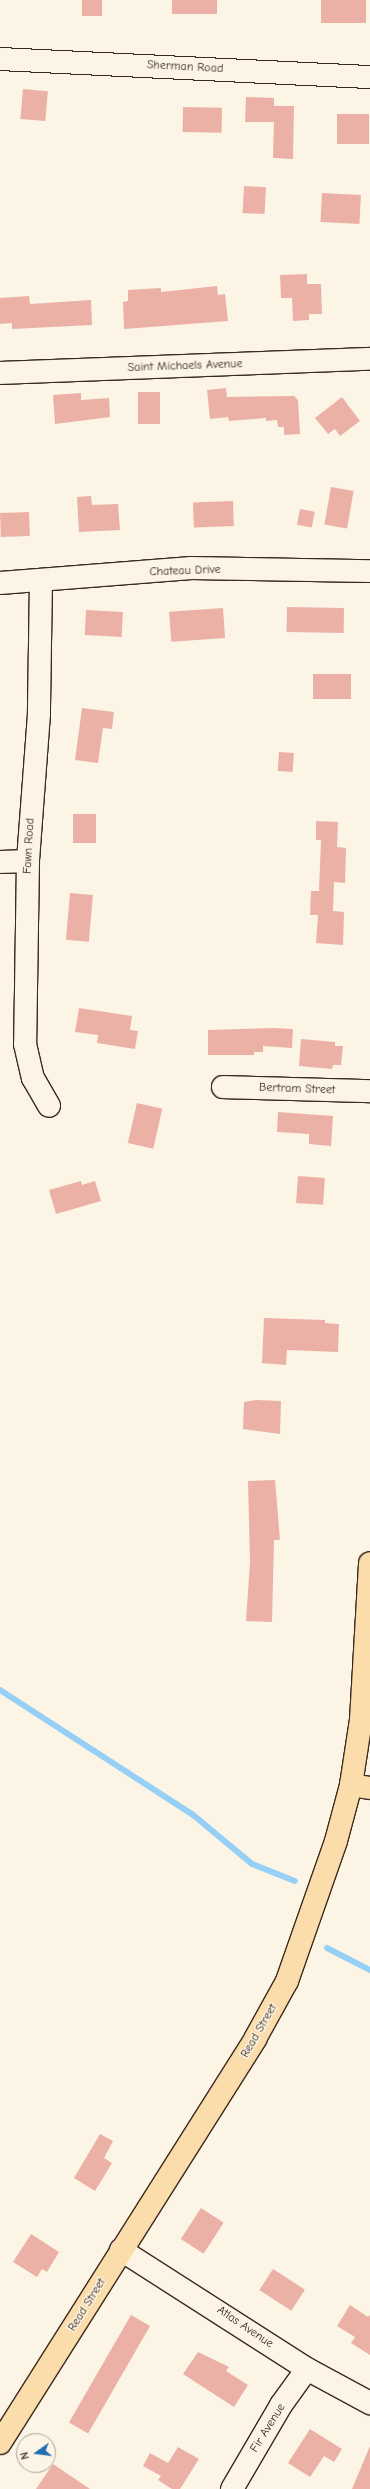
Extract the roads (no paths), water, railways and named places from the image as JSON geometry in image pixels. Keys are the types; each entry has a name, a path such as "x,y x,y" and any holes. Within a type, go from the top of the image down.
{"main road":[{"name":"Read Street","path":"0,2443 255,2039 286,1981 334,1849 360,1787 361,1720 370,1563"}],"street":[{"name":"Sherman Road","path":"0,59 370,77"},
{"name":"Saint Michaels Avenue","path":"0,373 370,359"},
{"name":"Chateau Drive","path":"0,583 191,568 370,571"},
{"name":"Fawn Road","path":"41,580 39,714 28,861 25,1044 33,1078 49,1106"},
{"path":"0,862 28,861"},
{"name":"Bertram Street","path":"223,1087 370,1091"},
{"name":"Atlas Avenue","path":"121,2250 307,2369 370,2403"},
{"name":"Fir Avenue","path":"232,2489 281,2405 307,2369"}],"waterway":[{"path":"0,1690 192,1814 252,1864 295,1881"},
{"path":"327,1948 370,1970"}]}
